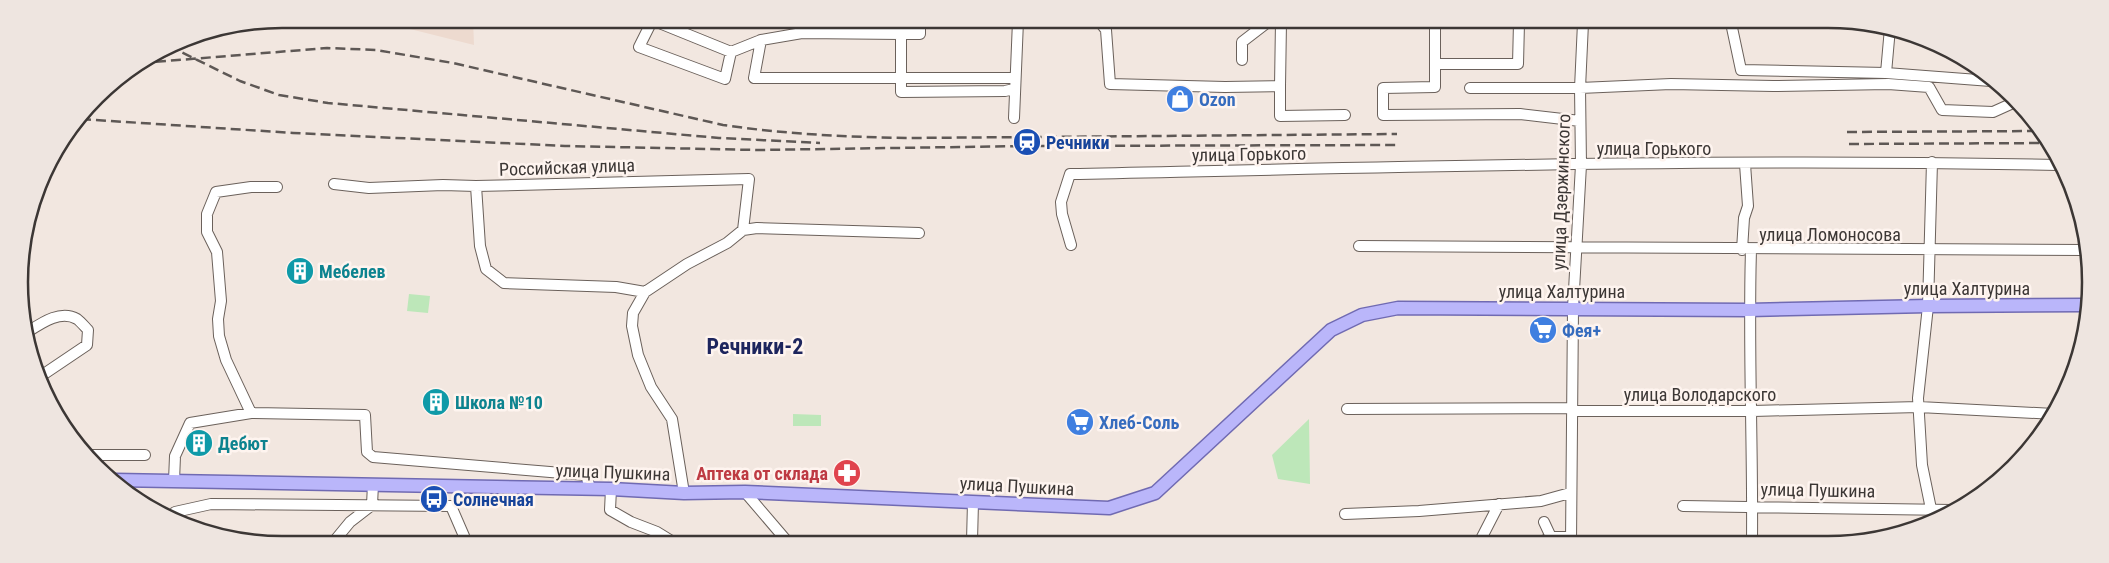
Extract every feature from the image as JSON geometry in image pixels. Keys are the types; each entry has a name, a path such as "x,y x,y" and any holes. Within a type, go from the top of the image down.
{"main road":[{"name":"улица Халтурина","path":"1109,508 1155,493 1331,330 1362,314 1398,308 1749,310 2080,305"},
{"name":"улица Пушкина","path":"124,480 611,488 684,493 745,492 1109,508"}],"street":[{"path":"649,28 640,47 725,79 732,52"},
{"path":"670,28 732,52 761,40 802,33 920,34 920,28"},
{"path":"802,33 803,28"},
{"path":"1014,118 1018,28"},
{"path":"1104,28 1110,84 1280,86"},
{"path":"1242,60 1242,42 1260,28"},
{"path":"1281,28 1280,116 1345,115"},
{"path":"1434,28 1435,87 1383,88 1383,115 1520,114 1580,121"},
{"path":"1435,64 1518,64 1519,28"},
{"name":"улица Дзержинского","path":"1571,536 1573,308 1581,165 1580,88 1583,28"},
{"path":"1732,28 1741,70 1886,73 1982,80"},
{"path":"900,34 901,92 1005,91 1014,89"},
{"path":"1886,73 1889,35"},
{"path":"761,40 754,78 1015,78"},
{"path":"1470,88 1580,88 1671,84 1888,84 1929,87 1942,110 1993,112 2009,104"},
{"path":"1931,513 1922,465 1919,407 1928,306 1932,162"},
{"name":"улица Горького","path":"1071,245 1062,214 1062,202 1070,174 1581,165 1932,162 2053,165"},
{"path":"1745,164 1748,206 1744,218 1747,250 1753,411 1752,536"},
{"name":"Российская улица","path":"334,184 369,188 443,184 476,186 749,179 743,230"},
{"path":"476,186 480,246 486,269 504,283 616,287 645,292"},
{"path":"251,413 226,360 219,336 218,319 221,301 216,252 207,232 207,214 216,192 251,187 277,187"},
{"path":"684,493 672,419 651,387 638,355 632,326 633,313 645,292 686,264 727,243 743,230 757,228 919,233"},
{"name":"улица Ломоносова","path":"1359,246 1747,250 2079,250"},
{"path":"32,330 51,318 66,316 77,319 88,330 87,345 45,373"},
{"name":"улица Володарского","path":"1347,409 1571,408 1574,411 1753,411 1919,407 2044,413"},
{"path":"174,481 175,456 190,423 251,413 365,415 366,452 373,457 586,475 590,488"},
{"path":"96,455 145,455"},
{"path":"338,536 350,522 372,505 373,484"},
{"path":"611,488 610,510 631,522 664,536"},
{"path":"745,492 783,536"},
{"path":"1345,514 1541,501 1570,493"},
{"path":"972,502 972,536"},
{"path":"178,513 212,504 451,506 464,536"},
{"path":"1483,536 1499,504"},
{"name":"улица Пушкина","path":"1683,506 1939,509"},
{"path":"1544,522 1546,536"}],"shaded area":[{"path":"406,28 473,28 474,45"}],"green space":[{"path":"409,294 430,296 428,313 407,311"},
{"path":"793,414 821,415 821,426 793,426"},
{"path":"1309,419 1310,484 1278,479 1272,455"}],"railway":[{"path":"154,62 327,48 376,50 453,63 723,125 769,131 839,136 909,138 1397,134"},
{"path":"177,50 240,81 279,95 328,103 719,138 820,143"},
{"path":"86,119 293,133 565,146 758,150 1027,146 1397,145"},
{"path":"1847,132 2032,131"},
{"path":"1849,144 2041,143"}],"place":[{"name":"Ozon","path":"1180,99"},
{"name":"Речники","path":"1027,142"},
{"name":"Мебелев","path":"300,271"},
{"name":"Фея+","path":"1543,330"},
{"name":"Школа №10","path":"436,402"},
{"name":"Хлеб-Соль","path":"1080,422"},
{"name":"Дебют","path":"199,443"},
{"name":"Аптека от склада","path":"847,473"},
{"name":"Солнечная","path":"434,499"}],"district":[{"name":"Речники-2","path":"755,346"}]}
